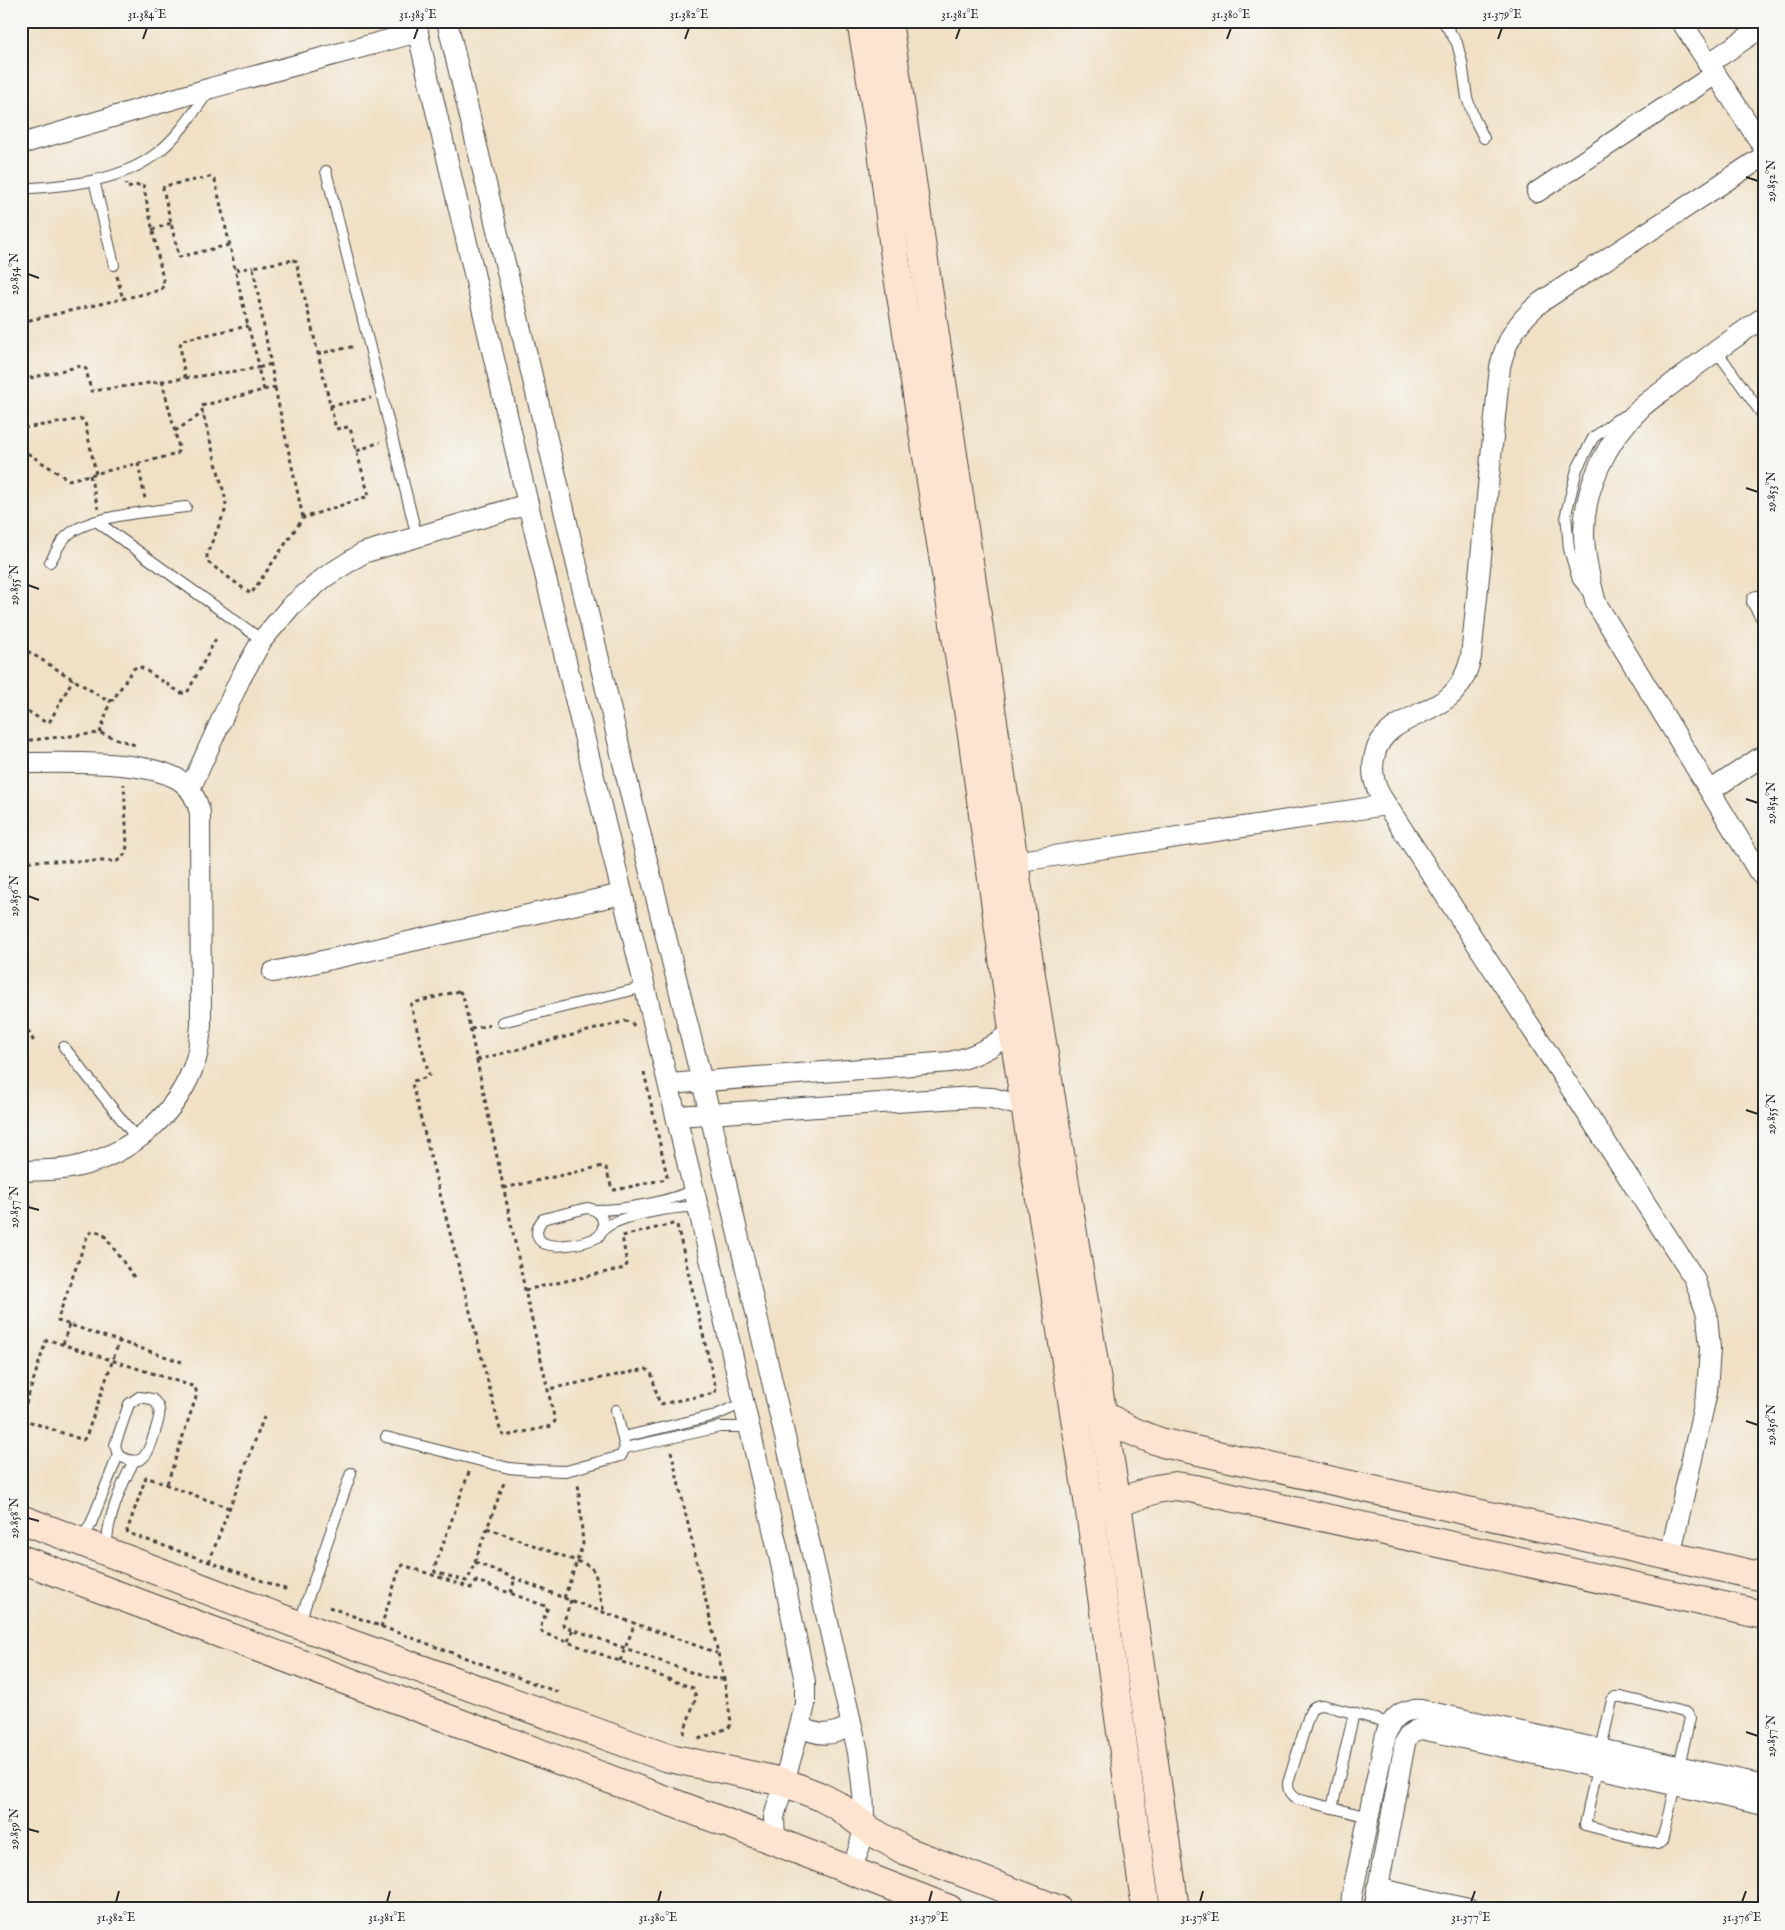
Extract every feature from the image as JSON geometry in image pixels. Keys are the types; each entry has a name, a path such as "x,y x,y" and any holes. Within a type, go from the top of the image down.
{"street":[{"path":"447,21 559,487 628,788 710,1114 858,1752 864,1826 860,1849 849,1871"},
{"path":"862,21 880,133 895,258 972,735 1102,1414 1117,1504 1175,1909"},
{"path":"888,21 1014,862 1018,972 1013,1030 1090,1512 1146,1909"},
{"path":"1681,21 1711,70 1729,93 1764,148"},
{"path":"1537,192 1711,70 1764,26"},
{"path":"21,144 417,27 528,504 696,1198 780,1559 806,1682 800,1726 774,1817 775,1841"},
{"path":"1670,1556 1707,1392 1710,1349 1707,1314 1694,1278 1386,805 1375,785 1372,773 1376,750 1389,731 1448,697 1463,680 1468,669 1471,657 1500,368 1503,352 1510,337 1528,312 1541,302 1764,156"},
{"path":"1764,317 1716,350 1639,410 1616,436 1599,466 1588,500 1584,534 1587,569 1596,603 1759,872 1764,876"},
{"path":"190,789 240,679 262,640 291,606 325,577 363,553 528,504"},
{"path":"1710,791 1764,755"},
{"path":"21,764 104,763 133,767 172,776 190,789 197,800 200,813 201,1025 196,1058 183,1090 163,1117 138,1139 118,1152 96,1162 72,1168 21,1171"},
{"path":"1014,862 1386,805"},
{"path":"273,972 622,894"},
{"path":"669,1084 950,1062 978,1054 1002,1040 1013,1030"},
{"path":"676,1116 974,1097 992,1098 1026,1106"},
{"path":"1070,1393 1081,1396 1102,1414 1142,1436 1163,1443 1764,1577"},
{"path":"1090,1512 1156,1489 1175,1486 1195,1489 1764,1616"},
{"path":"21,1519 108,1554 299,1625 665,1758 783,1782 819,1796 838,1806 887,1842 904,1850 1057,1909"},
{"path":"21,1559 775,1841 949,1909"},
{"path":"1351,1909 1352,1895 1368,1817 1390,1723 1399,1714 1406,1711 1421,1710 1599,1759"},
{"path":"1390,1723 1407,1738"},
{"path":"800,1726 810,1732 831,1734 842,1731 851,1725"},
{"path":"1468,1909 1377,1903 1407,1738 1412,1732 1422,1730 1599,1759 1677,1776 1764,1805"},
{"path":"1677,1776 1764,1784"}],"lane":[{"path":"1443,21 1456,43 1462,62 1467,98 1484,138"},
{"path":"21,189 71,185 94,180 123,171 157,153 195,111 211,88"},
{"path":"326,171 417,537"},
{"path":"94,180 114,265"},
{"path":"1716,350 1764,417"},
{"path":"50,562 64,538 73,530 98,520 186,507"},
{"path":"98,520 262,640"},
{"path":"502,1022 645,987"},
{"path":"64,1047 138,1139"},
{"path":"673,1197 696,1198 673,1208 608,1224 598,1237 594,1239 554,1247 542,1243 538,1237 539,1224 549,1216 587,1208 615,1210 673,1197"},
{"path":"596,1210 603,1219 603,1230"},
{"path":"78,1541 90,1526 114,1469 118,1455 115,1445 129,1404 139,1397 152,1399 160,1410 160,1416 148,1452 142,1459 134,1461 118,1455"},
{"path":"623,1437 716,1415 743,1403"},
{"path":"386,1437 509,1468 548,1472 576,1469 618,1458 624,1452 623,1437 616,1410"},
{"path":"625,1448 720,1427 748,1427"},
{"path":"108,1554 106,1540 108,1525 134,1461"},
{"path":"299,1625 350,1473"},
{"path":"1615,1697 1688,1713 1690,1718 1677,1776 1662,1841 1658,1844 1585,1825 1599,1759 1612,1700 1615,1697"},
{"path":"1368,1817 1297,1799 1288,1789 1288,1782 1311,1709 1316,1705 1323,1705 1390,1723"},
{"path":"1332,1808 1354,1713"}],"path":[{"path":"229,245 179,257 164,186 212,177 215,180 264,390"},
{"path":"152,230 171,222"},
{"path":"236,270 296,261 336,429 350,428 369,497 303,518 253,593 248,593 209,563 207,559 207,554 225,511 226,501 202,404 275,387"},
{"path":"114,265 123,300"},
{"path":"253,266 275,387 303,518"},
{"path":"185,378 180,345 182,340 248,326"},
{"path":"318,354 369,344"},
{"path":"21,436 24,428 21,380 81,366 86,369 92,392 258,368 271,364"},
{"path":"21,448 68,479 177,454 179,448 162,382"},
{"path":"330,406 382,396"},
{"path":"174,430 203,413"},
{"path":"24,428 82,419 85,422 96,474"},
{"path":"357,451 392,436"},
{"path":"138,463 147,513"},
{"path":"90,475 98,520"},
{"path":"100,732 110,701 133,669 139,666 181,693 187,693 217,637"},
{"path":"21,647 110,701"},
{"path":"21,707 44,722 50,721 73,679"},
{"path":"21,741 100,732 135,745 140,755 133,767 127,845 123,857 117,861 30,861 21,865"},
{"path":"460,992 463,994 477,1060 525,1290 555,1421 553,1425 505,1436 502,1435 412,1084 413,1081 429,1076 412,1007 413,1003 460,992"},
{"path":"21,1016 34,1042"},
{"path":"477,1060 626,1021 633,1024 636,1034"},
{"path":"471,1029 502,1022"},
{"path":"504,1188 603,1166 606,1168 612,1189 615,1190 666,1178 668,1176 642,1062"},
{"path":"21,1231 30,1205"},
{"path":"525,1290 625,1268 627,1264 622,1236 676,1224 716,1388 715,1393 661,1404 651,1372 646,1369 549,1390"},
{"path":"134,1278 104,1235 98,1232 88,1234 58,1321 182,1362"},
{"path":"63,1344 69,1325"},
{"path":"119,1342 114,1361 86,1437 83,1440 21,1419 46,1341 51,1340 63,1344 114,1361 195,1388 197,1390 167,1484"},
{"path":"21,1391 29,1394"},
{"path":"209,1562 264,1417"},
{"path":"473,1459 434,1569 435,1572 471,1588 477,1581 548,1607 540,1629 541,1632 694,1688 696,1697 681,1738 690,1741 730,1726 724,1679 671,1451"},
{"path":"382,1627 401,1566 452,1580 467,1581 509,1468"},
{"path":"564,1598 583,1544 576,1469"},
{"path":"229,1508 145,1477 126,1531 288,1590"},
{"path":"487,1528 578,1561 594,1570 604,1612"},
{"path":"475,1562 564,1598 718,1653"},
{"path":"511,1593 516,1578"},
{"path":"571,1600 563,1624 709,1679 724,1679"},
{"path":"329,1608 569,1696"},
{"path":"620,1661 635,1623"},
{"path":"568,1641 573,1629"}]}
